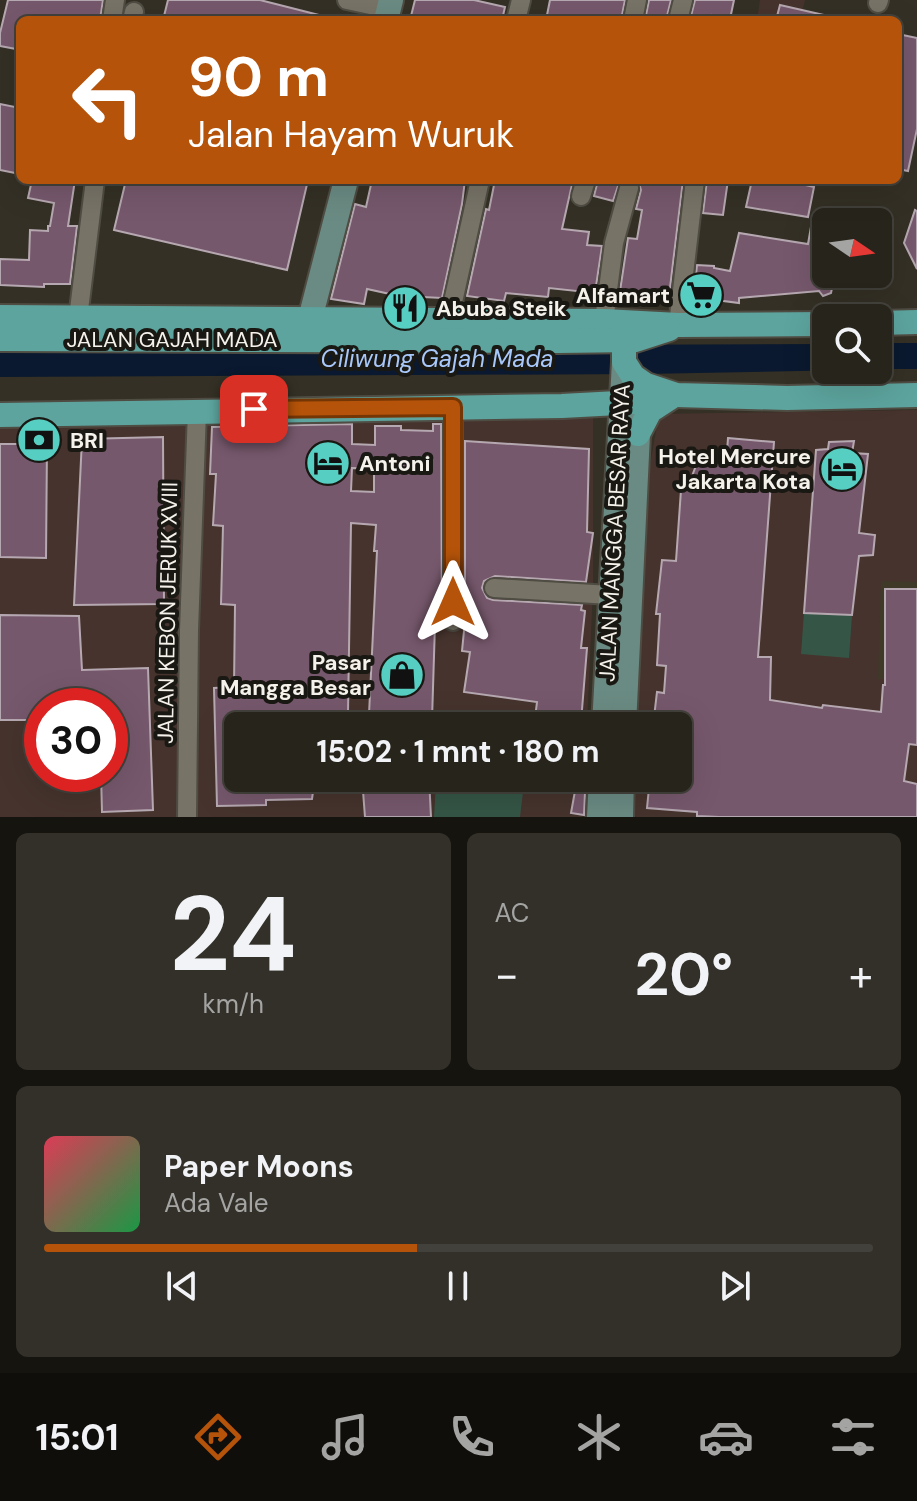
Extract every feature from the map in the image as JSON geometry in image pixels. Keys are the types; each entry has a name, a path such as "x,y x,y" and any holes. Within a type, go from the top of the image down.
{"main road":[{"path":"310,319 345,184"},
{"name":"JALAN GAJAH MADA","path":"0,317 812,324"},
{"path":"892,323 917,322"},
{"name":"JALAN GAJAH MADA","path":"0,339 625,360 647,337 678,325"},
{"path":"625,360 646,385 676,395"},
{"name":"JALAN MANGGA BESAR RAYA","path":"622,712 610,595 628,460 638,434 630,403 625,360"},
{"path":"638,434 650,411 676,395"},
{"path":"0,415 630,403 676,395 787,398 917,395"},
{"name":"JALAN MANGGA BESAR RAYA","path":"607,712 616,670 630,403"},
{"path":"599,817 600,792"},
{"path":"621,817 622,792"}],"street":[{"path":"347,0 389,10"},
{"path":"78,318 95,184"},
{"path":"449,320 479,184"},
{"path":"678,325 695,184"},
{"path":"604,321 614,243 629,188"},
{"path":"453,407 453,621"},
{"name":"JALAN KEBON JERUK XVIII","path":"187,817 189,630 197,411"},
{"path":"494,588 610,595"}],"shaded area":[{"path":"760,0 805,0 801,16 758,16"},
{"path":"917,410 917,817 637,817 607,813 606,792 692,792 692,712 606,712 659,414"},
{"path":"593,411 593,588 588,712 224,712 224,792 583,792 582,817 0,817 0,419"},
{"path":"881,581 917,582 917,680 878,679"}],"green space":[{"path":"804,613 852,615 849,658 801,654"},
{"path":"435,792 523,792 520,817 434,817"}],"water":[{"path":"892,343 917,343 917,369 892,369"},
{"name":"Ciliwung Gajah Mada","path":"812,344 812,371 0,377 0,347"}],"building":[{"path":"8,0 103,0 101,16 16,16 16,49 0,46"},
{"path":"168,0 260,0 323,16 164,16"},
{"path":"415,0 474,0 505,7 503,16 411,16"},
{"path":"550,0 625,0 622,16 547,16"},
{"path":"649,0 671,0 667,16 646,16"},
{"path":"695,0 734,0 731,16 691,16"},
{"path":"780,5 824,15 824,16 777,16"},
{"path":"902,35 917,38 917,129 908,171 902,170"},
{"path":"0,104 16,107 16,173 0,170"},
{"path":"31,184 74,184 68,226 77,226 70,284 44,284 44,287 0,285 0,259 29,260 30,230 48,231 50,226 54,203 28,198"},
{"path":"125,184 307,184 287,270 114,230"},
{"path":"371,184 464,184 442,298 423,297 422,301 367,289 364,304 331,299 355,204 366,207"},
{"path":"494,184 572,184 562,229 589,232 587,245 602,246 595,293 549,288 548,297 506,293 504,301 467,296 486,209 489,210"},
{"path":"597,184 619,184 613,201 594,196"},
{"path":"639,184 683,184 669,296 660,295 659,300 629,299 630,293 620,291 628,238 637,239 642,210 636,209 641,190"},
{"path":"707,184 727,184 723,215 703,213"},
{"path":"751,184 814,187 808,217 746,207"},
{"path":"917,211 917,269 904,243"},
{"path":"812,221 812,288 832,288 831,293 823,296 819,291 739,298 739,303 708,299 708,304 693,303 697,265 730,271 739,233 808,244"},
{"path":"352,424 352,444 375,445 375,426 433,431 433,424 441,424 442,625 435,624 432,712 369,712 376,525 351,523 348,712 224,712 224,792 313,792 312,799 266,800 266,805 217,806 214,688 234,687 235,605 221,604 223,526 213,525 216,474 210,474 212,427","holes":["352,468 374,469 374,492 351,491"]},
{"path":"163,437 164,604 74,605 82,439"},
{"path":"728,438 774,442 758,657 771,657 770,700 881,712 885,685 885,589 917,589 917,745 909,744 904,781 917,784 917,817 719,817 647,808 649,792 692,792 692,712 655,712 657,692 664,693 666,666 657,665 660,614 656,614 662,560 676,561 682,476 692,476 697,463 726,465"},
{"path":"465,441 589,449 587,532 593,533 586,582 495,576 484,581 482,588 487,598 493,600 582,605 581,610 585,611 581,648 587,648 582,712 536,712 537,702 464,692 470,652 462,651 465,621"},
{"path":"854,441 852,453 868,454 859,533 875,535 873,555 859,556 852,615 804,613 816,450 828,449 829,442"},
{"path":"0,444 47,444 46,558 0,557"},
{"path":"0,615 79,616 82,670 148,668 153,810 102,812 101,792 128,792 128,688 24,688 24,720 0,720"},
{"path":"363,792 430,792 431,817 365,817"},
{"path":"575,792 585,792 584,815 571,813"}],"place":[{"name":"Alfamart","path":"701,295"},
{"name":"Abuba Steik","path":"405,308"},
{"name":"BRI","path":"39,440"},
{"name":"Antoni","path":"328,463"},
{"name":"Hotel Mercure Jakarta Kota","path":"842,469"},
{"name":"Pasar Mangga Besar","path":"402,675"}],"route":[{"path":"254,409 453,407 453,602"}]}
